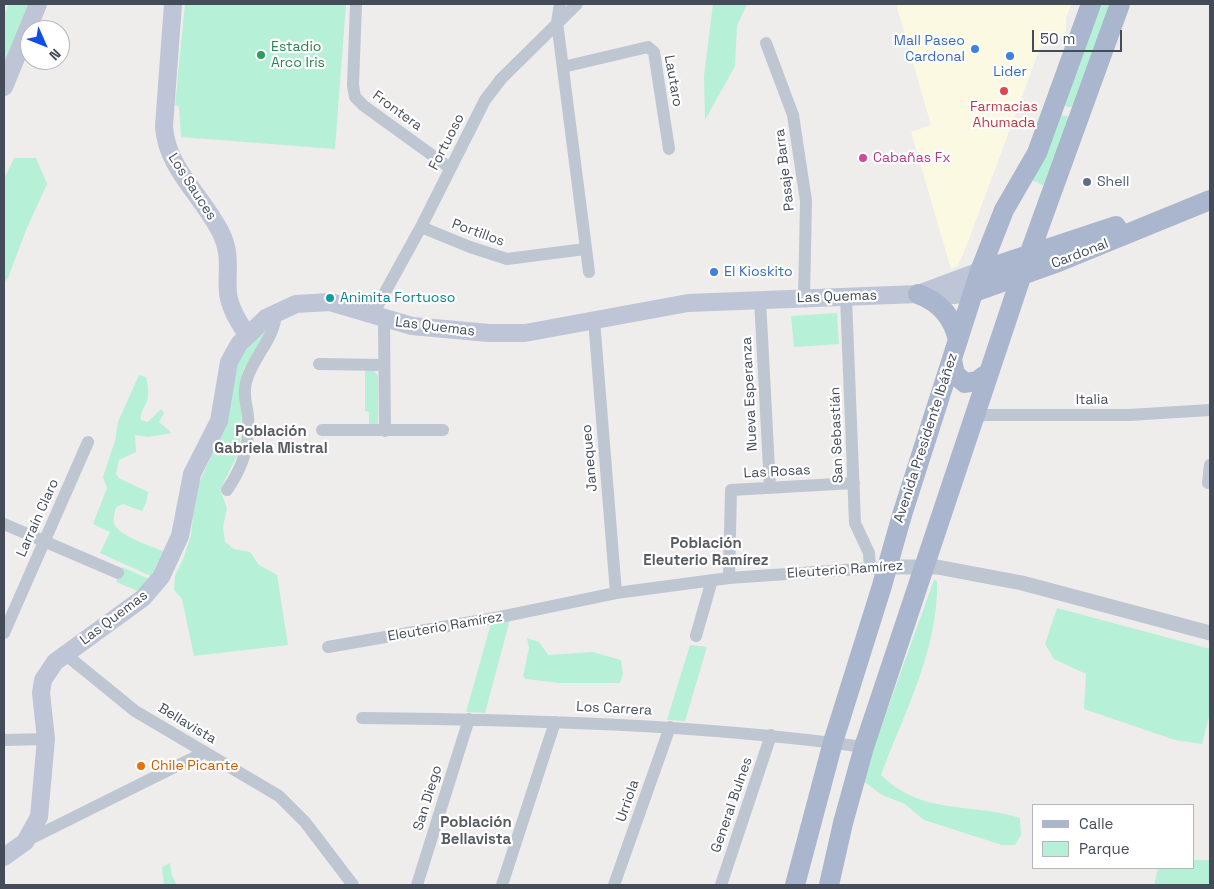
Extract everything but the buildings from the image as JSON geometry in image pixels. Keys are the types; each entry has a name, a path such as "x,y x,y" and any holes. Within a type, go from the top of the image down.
{"main road":[{"path":"4,87 38,4"},
{"name":"Los Sauces","path":"173,4 164,126 166,142 172,160 221,233 230,264 228,293 231,305 247,335"},
{"name":"Avenida Presidente Ibáñez","path":"794,885 879,567 902,515 994,231 1011,197 1037,153 1091,4"},
{"path":"829,885 843,822 864,747 1006,320 1120,4"},
{"path":"1060,92 1059,102 1066,112 1078,111 1084,104"},
{"path":"1011,197 1023,187 1036,188 1045,197 1046,209"},
{"name":"Cardonal","path":"980,271 1140,218 1183,209 1210,200"},
{"name":"Cardonal","path":"974,292 1021,277 1138,231 1183,209"},
{"path":"1006,320 1026,291 1058,262"},
{"name":"Las Quemas","path":"918,294 980,271"},
{"name":"Las Quemas","path":"25,842 39,817 46,740 41,686 46,673 65,654 143,598 165,570 180,536 192,474 219,421 229,362 247,335 276,312 296,304 330,302 378,317 430,329 510,333 540,331 646,309 688,303 918,294 954,295 974,292"},
{"path":"918,294 936,303 947,314 953,323 958,340"},
{"path":"952,360 955,374 966,383 977,382 988,373"},
{"path":"4,857 25,842"}],"street":[{"name":"Frontera","path":"356,4 353,84 356,97 364,106 450,168"},
{"path":"560,4 557,22 589,272"},
{"name":"Fortuoso","path":"378,317 485,100 493,89 557,22 577,4"},
{"name":"Pasaje Barra","path":"766,43 793,116 806,201 804,299"},
{"name":"Lautaro","path":"563,67 648,47 654,52 669,149"},
{"name":"Portillos","path":"421,227 470,247 507,259 585,249"},
{"name":"San Sebastián","path":"846,297 855,523 869,553 879,567"},
{"name":"Nueva Esperanza","path":"760,300 770,487"},
{"path":"227,490 247,452 248,418 245,387 247,378 272,331 276,312"},
{"path":"378,317 384,364 385,431"},
{"name":"Janequeo","path":"594,320 616,593"},
{"path":"319,364 384,364"},
{"name":"Italia","path":"974,417 984,415 1129,415 1210,410"},
{"path":"322,430 443,430"},
{"name":"Larraín Claro","path":"4,633 88,442"},
{"path":"1208,484 1210,464"},
{"name":"Las Rosas","path":"729,578 731,490 854,483"},
{"path":"4,524 118,573"},
{"name":"Eleuterio Ramírez","path":"328,647 500,617 616,593 729,578 879,567 924,566 1022,583 1210,633"},
{"path":"696,636 712,580"},
{"name":"Bellavista","path":"65,654 136,711 265,786 287,802 305,822 353,885"},
{"name":"Los Carrera","path":"362,718 469,719 670,727 771,735 864,747"},
{"name":"San Diego","path":"417,885 469,719"},
{"path":"502,885 556,722"},
{"name":"Urriola","path":"614,885 670,727"},
{"name":"General Bulnes","path":"721,885 771,735"},
{"path":"4,740 46,740"},
{"path":"4,851 205,752"}],"shaded area":[{"path":"896,4 1072,4 1066,17 1066,32 1040,48 968,242 958,265 951,269 911,132 931,125"}],"green space":[{"path":"9,4 34,4 28,20 20,20 20,39 4,79 4,15"},
{"name":"Estadio Arco Iris","path":"185,4 346,4 335,149 181,137 179,107 175,105"},
{"path":"713,4 747,4 737,26 735,66 705,120 704,76"},
{"path":"1097,4 1111,4 1072,107 1067,107 1065,105"},
{"path":"1058,113 1063,116 1072,116 1043,186 1028,180"},
{"path":"14,158 36,158 47,184 26,230 8,278 4,283 4,179"},
{"path":"837,313 839,344 794,347 791,316"},
{"path":"266,328 261,345 244,368 239,386 242,407 240,450 220,490 227,508 223,527 225,542 234,549 250,552 259,565 277,575 288,645 194,656 182,599 174,590 175,576 191,535 196,489 225,427 239,358"},
{"path":"365,369 374,370 378,376 378,425 369,426 369,412 365,411"},
{"path":"139,375 146,377 148,389 147,401 141,420 148,422 161,409 164,413 159,422 172,433 148,437 135,435 136,452 119,460 116,474 119,478 148,492 146,503 142,511 123,504 116,507 114,523 117,528 128,536 163,551 151,576 100,553 110,532 93,524 107,488 103,477 115,441 118,422"},
{"path":"122,567 149,579 138,591 116,582"},
{"path":"934,580 937,581 936,606 926,655 881,775 897,788 913,797 948,806 1001,813 1020,818 1021,835 1015,845 1002,845 924,820 905,804 882,795 862,780"},
{"path":"1057,608 1210,649 1210,713 1202,744 1175,740 1084,709 1086,674 1054,659 1045,644"},
{"path":"511,616 485,713 466,712 492,620"},
{"path":"527,638 539,642 548,655 593,652 621,660 623,674 620,683 559,683 526,679 523,676 529,648"},
{"path":"690,645 707,647 685,721 667,720"},
{"path":"1194,860 1210,860 1210,885 1154,885 1158,869 1194,869"},
{"path":"170,863 172,876 177,885 164,885 162,867"}],"place":[{"name":"Mall Paseo Cardonal","path":"975,49"},
{"name":"Estadio Arco Iris","path":"261,55"},
{"name":"Lider","path":"1010,56"},
{"name":"Farmacias Ahumada","path":"1004,91"},
{"name":"Cabañas Fx","path":"863,158"},
{"name":"Shell","path":"1087,182"},
{"name":"El Kioskito","path":"714,272"},
{"name":"Animita Fortuoso","path":"330,298"},
{"name":"Chile Picante","path":"141,766"}],"district":[{"name":"Población Gabriela Mistral","path":"271,440"},
{"name":"Población Eleuterio Ramírez","path":"706,552"},
{"name":"Población Bellavista","path":"476,832"}]}
